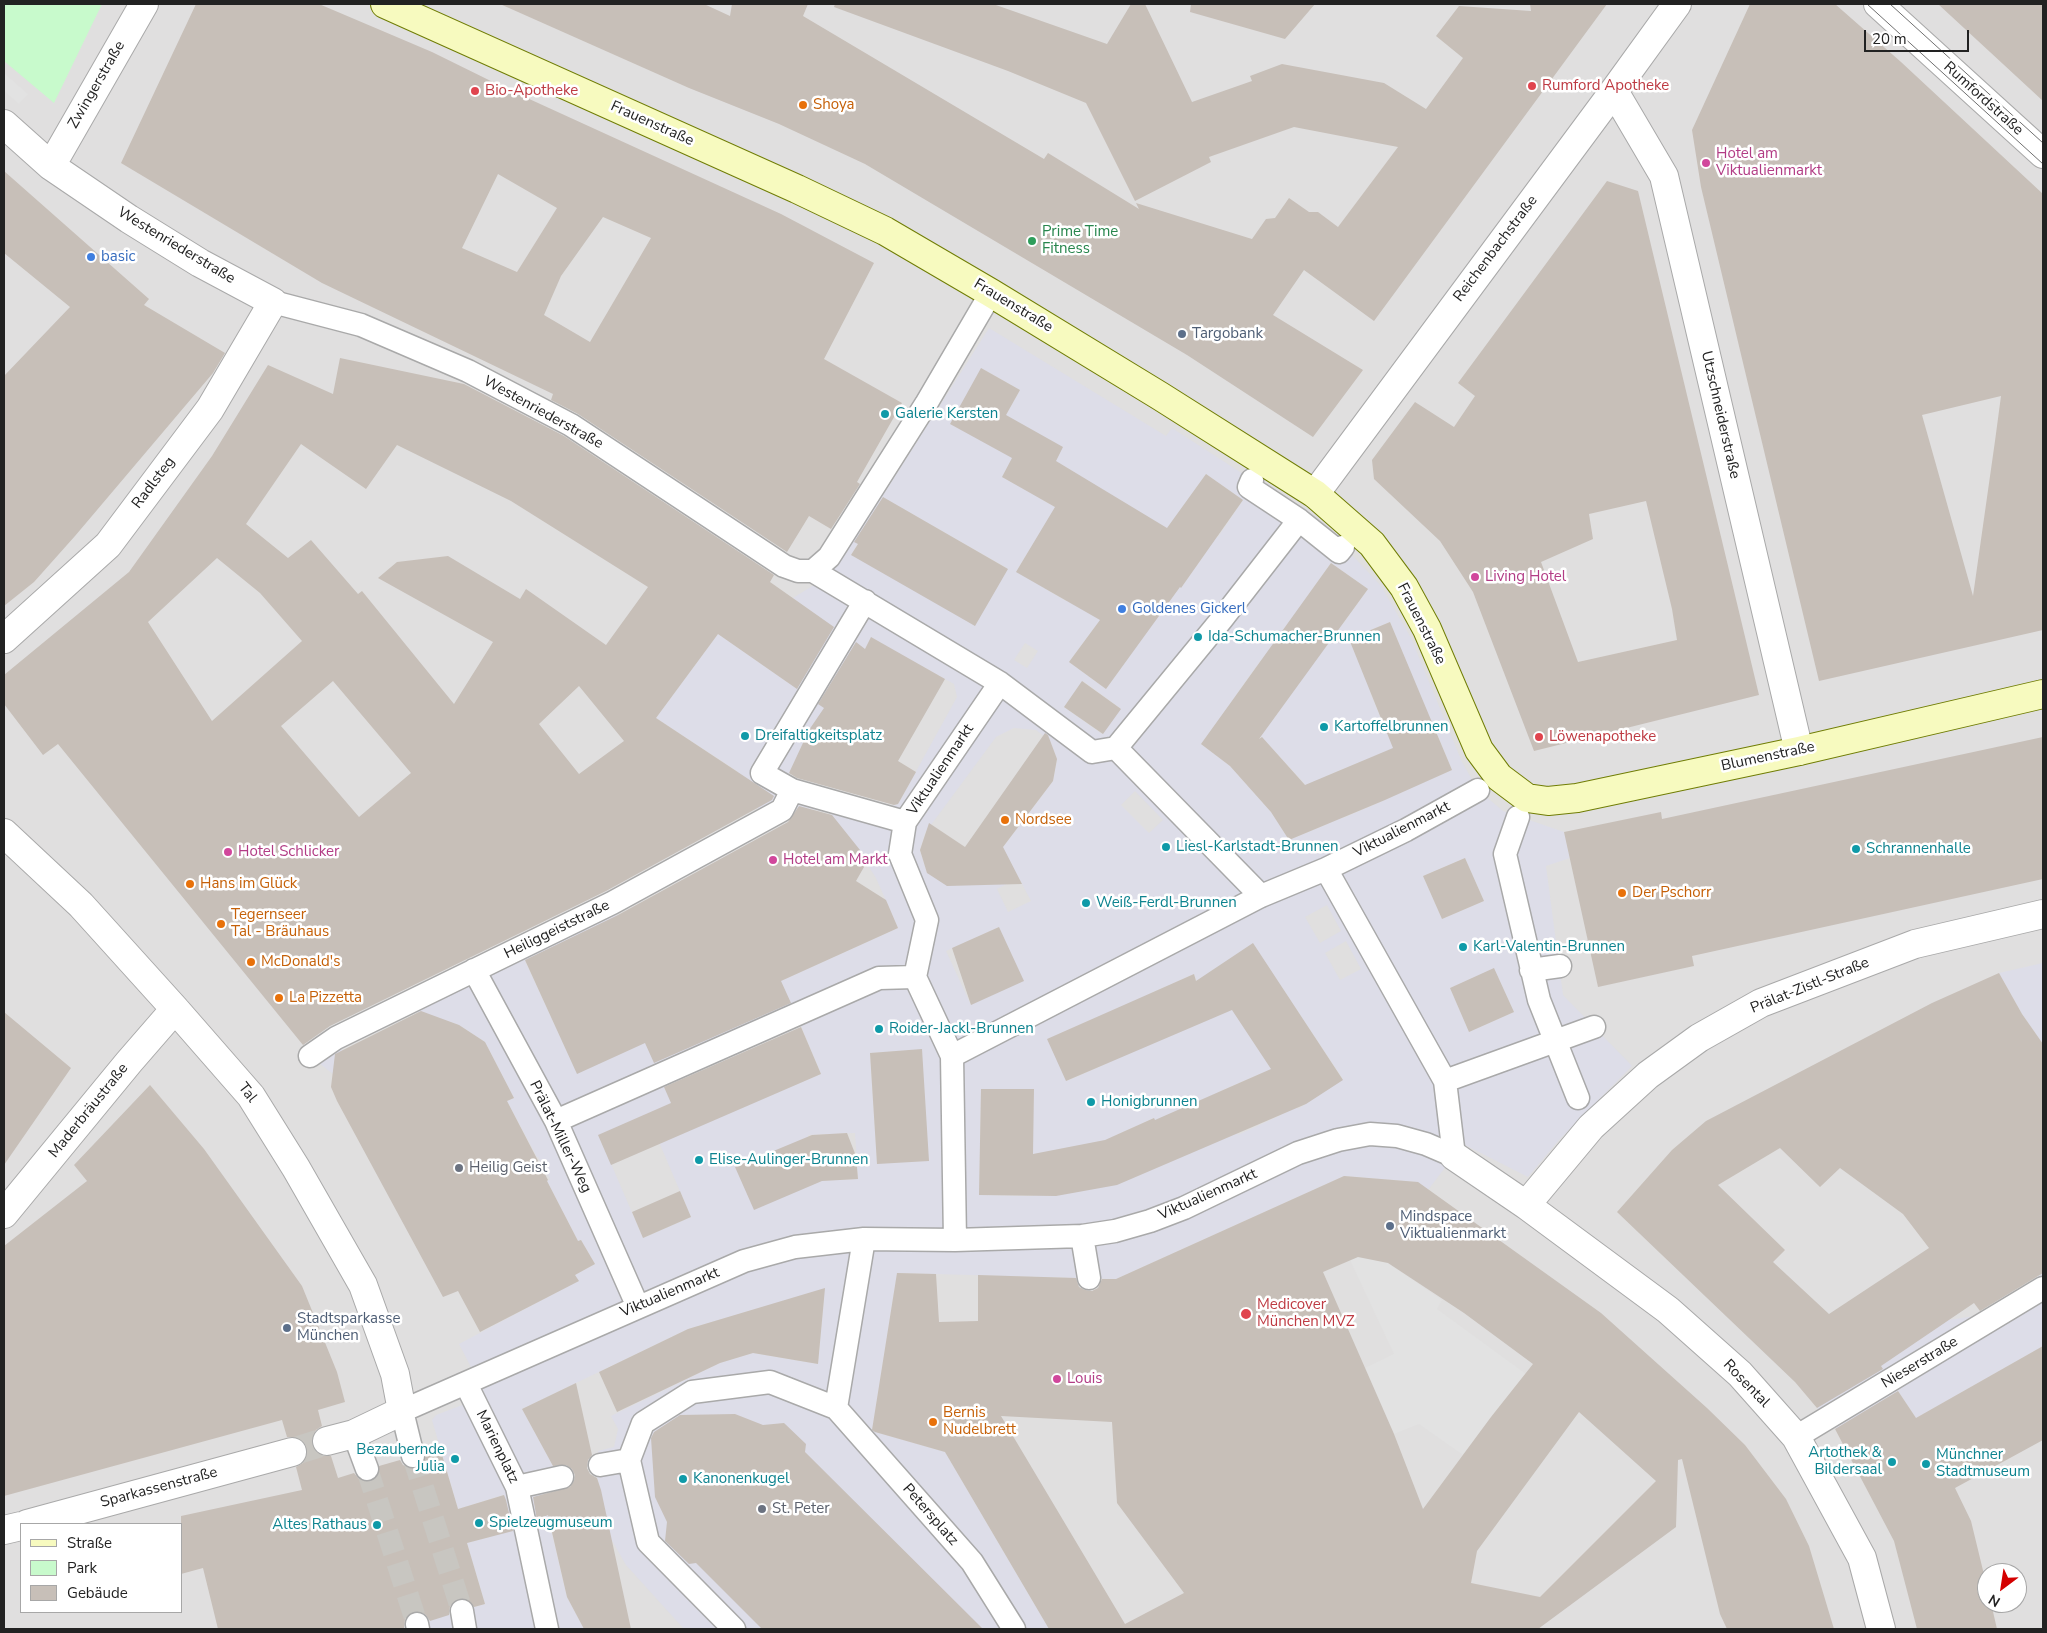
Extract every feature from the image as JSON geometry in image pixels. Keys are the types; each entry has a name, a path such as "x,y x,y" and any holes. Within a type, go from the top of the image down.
{"main road":[{"name":"Frauenstraße","path":"385,4 796,188 884,231 991,293 1152,391 1315,494 1372,544 1404,587 1427,629 1479,750 1488,783"},
{"name":"Blumenstraße","path":"1488,783 1527,798 1548,801 1577,798 1799,751 2043,694"}],"street":[{"name":"Zwingerstraße","path":"51,166 144,4"},
{"name":"Reichenbachstraße","path":"1315,494 1614,91 1676,4"},
{"name":"Rumfordstraße","path":"1878,4 2043,154"},
{"name":"Utzschneiderstraße","path":"1614,91 1664,176 1799,751"},
{"name":"Westenriederstraße","path":"4,124 51,166 129,219 200,263 273,302 361,325 468,371 571,425 784,566 798,571 813,571"},
{"path":"991,293 926,404 829,557 813,571 1000,683 1092,752 1116,748 1222,619 1299,520"},
{"name":"Radlsteg","path":"4,639 108,545 210,409 273,302"},
{"path":"1252,480 1249,487 1299,520 1339,552 1343,547"},
{"path":"865,601 762,773 792,790 905,822"},
{"name":"Viktualienmarkt","path":"915,977 927,920 900,854 905,822 1000,683"},
{"path":"1116,748 1262,896"},
{"name":"Viktualienmarkt","path":"952,1056 1262,896 1326,869 1406,830 1488,783"},
{"name":"Heiliggeiststraße","path":"310,1056 336,1038 612,903 782,810 792,790"},
{"path":"1518,817 1506,854 1539,1000 1578,1098"},
{"name":"Tal","path":"4,833 81,905 176,1009 251,1096 330,1225 363,1285 395,1374 402,1411"},
{"path":"1326,869 1445,1081 1454,1156"},
{"name":"Prälat-Zistl-Straße","path":"1526,1205 1584,1133 1634,1087 1699,1038 1761,1003 1915,944 2043,914"},
{"path":"1531,970 1560,966"},
{"name":"Prälat-Miller-Weg","path":"474,970 556,1121 638,1307"},
{"path":"556,1121 879,978 915,977 952,1056 954,1240"},
{"name":"Maderbräustraße","path":"4,1214 128,1062 176,1009"},
{"path":"1445,1081 1594,1027"},
{"name":"Viktualienmarkt","path":"402,1411 744,1261 795,1247 864,1239 954,1240 1082,1236 1114,1231 1175,1211 1298,1153 1338,1140 1370,1134 1397,1136 1426,1144 1454,1156 1526,1205"},
{"name":"Rosental","path":"1526,1205 1668,1310 1740,1374 1796,1437 1862,1558 1881,1629"},
{"path":"1082,1236 1089,1278"},
{"path":"836,1408 864,1239"},
{"name":"Nieserstraße","path":"1796,1437 2043,1288"},
{"name":"Petersplatz","path":"629,1460 643,1423 692,1392 770,1382 836,1408 972,1562 1014,1629"},
{"name":"Marienplatz","path":"466,1384 518,1487 547,1629"},
{"path":"327,1441 354,1434 402,1411 412,1456"},
{"path":"354,1434 367,1469"},
{"name":"Sparkassenstraße","path":"31,1523 292,1452"},
{"path":"600,1465 629,1460 648,1542 734,1629"},
{"path":"518,1487 562,1477"},
{"path":"4,1530 20,1526"}],"shaded area":[{"path":"4,4 2043,4 2043,1629 4,1629"},
{"path":"4,73 28,94 19,104 4,91"},
{"path":"989,328 1166,436 1172,428 1305,514 1356,559 1381,586 1411,638 1462,762 1478,790 1503,811 1564,832 1570,858 1546,866 1563,995 1632,1066 1559,1140 1528,1177 1463,1144 1428,1190 1418,1182 1344,1176 1116,1279 897,1273 872,1431 945,1452 1049,1629 684,1629 626,1565 610,1537 597,1477 600,1465 598,1451 614,1447 618,1429 611,1416 720,1363 753,1353 818,1364 824,1300 814,1292 688,1329 522,1409 553,1466 562,1477 542,1492 567,1597 584,1629 400,1629 485,1604 467,1543 514,1530 503,1495 458,1509 432,1420 436,1415 486,1396 459,1344 578,1281 575,1275 595,1264 581,1240 578,1241 547,1181 550,1179 507,1101 514,1098 485,1042 459,1025 416,1011 338,1043 345,1056 333,1074 310,1056 759,810 737,771 656,718 718,634 787,682 827,623 793,598 825,578 882,497","holes":["981,368 1020,390 989,445","1021,443 1037,496 1002,477","1206,474 1243,500 1218,537 1180,511","1093,484 1074,518 1039,498","884,498 1007,568 1007,569 851,555","1030,549 1052,562 1039,583 1017,570","1206,552 1181,588 1144,562","1331,563 1368,589 1343,624 1306,598","1056,566 1078,580 1066,601 1044,588","1390,622 1407,663 1366,680 1349,639","1095,627 1131,654 1106,689 1069,662","871,638 954,684 957,697 898,804 889,807 788,776 809,730 848,679","1025,643 1038,651 1027,668 1014,660","1261,660 1297,686 1272,721 1236,695","1411,675 1429,716 1387,734 1370,692","1083,681 1120,708 1102,734 1064,707","1226,710 1259,734 1304,783 1330,823 1289,840 1271,812 1230,766 1201,744","1014,728 1036,730 1050,741 1057,759 1053,781 981,876 927,873 920,850 925,833 996,737","1435,729 1452,770 1410,788","1368,759 1385,800 1343,818 1326,776","1135,791 1163,820 1149,833 1121,805","804,808 829,812 853,842 876,878 898,928 577,1073 525,961 617,917 615,911 710,863","1465,858 1484,901 1442,919 1423,876","1019,878 1031,901 1008,912 997,889","1327,905 1341,931 1320,943 1305,917","999,927 971,1005 946,951","1346,941 1361,969 1340,980 1325,953","1253,944 1343,1079 1298,1109 1208,973","1494,969 1514,1012 1469,1032 1450,988","1194,974 1213,1017 1170,1036 1151,993","1090,1020 1108,1063 1067,1081 1048,1039","801,1026 821,1074 684,1132 664,1086","922,1050 877,1163 870,1053","1262,1073 1281,1115 1238,1135 1218,1092","981,1089 1033,1089 1032,1196 979,1195","647,1114 691,1217 643,1238 599,1136","1154,1118 1131,1179 1112,1137","855,1133 858,1179 811,1181 808,1135"]},
{"path":"2043,963 2043,1044 2022,1014 1999,973"},
{"path":"1358,1257 1388,1263 1442,1300 1437,1309 1526,1374 1463,1455 1419,1424 1394,1434 1365,1368 1394,1354 1350,1260"},
{"path":"2043,1273 2043,1346 1916,1418 1898,1391 1836,1429 1817,1408 1948,1320 1982,1315"}],"green space":[{"path":"4,4 102,4 54,103 4,61"}],"building":[{"path":"196,4 319,4 432,52 503,87 781,214 874,263 824,359 902,403 857,482 860,484 831,529 809,516 787,552 578,414 551,400 553,394 322,283 121,163","holes":["498,174 557,208 517,272 462,248","603,217 651,238 590,342 544,315 561,276"]},
{"path":"500,4 704,4 730,16 732,4 808,4 803,16 1044,159 1048,153 1139,209 1136,203 1252,239 1266,219 1275,218 1289,198 1309,212 1318,212 1338,227 1398,147 1294,127 1209,157 1211,162 1135,201 1086,103 1008,71 834,7 835,4 993,4 1107,44 1131,4 1145,4 1192,102 1252,81 1250,76 1282,64 1384,83 1426,109 1463,58 1436,36 1459,6 1531,11 1530,4 1607,4 1374,321 1304,270 1273,315 1363,370 1313,437 1187,355 865,164 779,124 689,88"},
{"path":"1191,4 1315,4 1285,39 1190,12"},
{"path":"1750,4 1835,4 1901,62 2043,194 2043,630 1819,681 1701,187 1692,130","holes":["2001,396 1973,596 1922,415"]},
{"path":"1938,4 2043,4 2043,101 1990,52"},
{"path":"4,171 149,299 144,305 225,353 213,373 75,536 34,582 4,606 4,376 70,307 4,253"},
{"path":"1607,181 1638,191 1759,695 1534,751 1473,592 1440,541 1374,479 1372,460 1415,402 1454,427 1475,396 1458,383","holes":["1646,501 1672,609 1677,640 1578,662 1541,562 1593,539 1589,514"]},
{"path":"340,358 464,384 564,436 774,575 770,582 834,627 797,689 718,634 656,718 774,796 772,800 606,891 330,1026 303,1045 58,744 43,755 4,704 4,675 129,572 212,456 268,365 333,394","holes":["301,444 366,489 397,445 511,501 648,587 606,645 526,589 520,599 448,556 397,562 378,578 493,642 454,704 362,591 358,594 311,540 288,558 246,524","217,558 260,593 302,641 212,721 148,622","333,681 411,773 359,817 281,726","579,686 624,741 579,774 539,724"]},
{"path":"981,368 1020,390 1006,415 1063,447 1056,461 1167,528 1206,474 1243,500 1106,689 1069,662 1100,620 1016,572 1055,507 1002,477 1012,458 950,424"},
{"path":"883,497 1008,569 975,626 851,555 858,544 854,542"},
{"path":"1331,563 1368,589 1259,739 1262,737 1305,785 1393,748 1349,639 1390,622 1452,770 1289,840 1271,812 1230,766 1201,744"},
{"path":"871,637 945,679 898,761 916,772 898,804 894,805 797,778 789,773 809,730 824,708 818,704 856,642 865,649"},
{"path":"1082,681 1121,709 1103,734 1064,707"},
{"path":"1045,733 1048,735 1057,759 1053,781 1003,847 1022,884 947,886 927,873 920,850 929,823 965,847"},
{"name":"Schrannenhalle","path":"2043,737 2043,879 1692,956 1694,966 1598,987 1564,832 1661,812 1662,819"},
{"path":"799,806 832,815 868,860 856,881 886,900 898,928 781,981 791,1003 654,1063 645,1043 577,1074 525,960 618,915 788,822"},
{"path":"1465,858 1484,901 1442,919 1423,876"},
{"path":"999,927 1024,981 971,1005 952,948"},
{"path":"1253,943 1343,1080 1306,1104 1117,1185 1056,1196 979,1195 981,1089 1034,1089 1033,1154 1105,1140 1271,1069 1232,1010 1066,1081 1047,1039 1194,974 1196,981"},
{"path":"1494,968 1514,1012 1469,1032 1450,988"},
{"path":"1999,973 2022,1014 2043,1044 2043,1273 1980,1311 1974,1303 1881,1366 1883,1369 1817,1408 1795,1382 1617,1212 1672,1150 1706,1121 1932,1003","holes":["1780,1148 1820,1187 1840,1168 1903,1214 1929,1248 1829,1314 1773,1262 1785,1250 1718,1185"]},
{"name":"Heilig Geist","path":"421,1011 459,1025 485,1042 514,1098 507,1101 578,1241 581,1240 595,1264 575,1275 579,1281 480,1332 458,1291 443,1297 331,1087 335,1054"},
{"path":"4,1012 71,1068 4,1165"},
{"path":"801,1027 821,1074 611,1165 598,1135 671,1103 664,1087"},
{"path":"922,1049 929,1161 877,1164 870,1053"},
{"path":"150,1085 204,1149 302,1286 337,1372 345,1402 318,1410 322,1426 316,1430 312,1437 312,1445 316,1452 323,1456 331,1456 338,1478 354,1473 364,1482 371,1481 377,1477 379,1466 400,1460 403,1465 417,1469 422,1466 426,1452 440,1448 458,1509 504,1495 513,1531 467,1543 485,1604 474,1607 467,1599 459,1598 453,1601 450,1606 449,1615 430,1621 422,1612 414,1611 405,1619 404,1628 399,1629 218,1629 203,1568 182,1574 181,1516 302,1490 296,1467 303,1463 307,1456 307,1447 303,1441 296,1437 287,1437 282,1420 4,1496 4,1246 87,1181 74,1165"},
{"path":"847,1133 856,1156 858,1179 822,1181 754,1210 735,1167 812,1135"},
{"path":"1344,1176 1418,1182 1601,1313 1707,1408 1745,1445 1786,1499 1809,1546 1834,1629 1727,1629 1720,1614 1682,1459 1678,1460 1676,1527 1538,1629 1049,1629 945,1452 872,1430 897,1273 936,1274 939,1322 978,1321 978,1275 1076,1278 1079,1287 1092,1291 1098,1288 1102,1279 1116,1279","holes":["1358,1257 1388,1263 1464,1313 1533,1364 1423,1509 1394,1434 1323,1272","1579,1412 1656,1481 1540,1597 1471,1583 1477,1551","1001,1416 1112,1422 1117,1503 1184,1593 1125,1624"]},
{"path":"680,1191 691,1217 643,1238 632,1212"},
{"path":"825,1288 818,1364 753,1353 720,1363 617,1412 599,1372 688,1329"},
{"name":"Münchner Stadtmuseum","path":"2043,1346 2043,1440 1955,1488 1971,1521 1981,1563 1977,1563 1977,1613 1993,1613 1997,1629 1917,1629 1894,1541 1835,1429 1898,1391 1916,1418"},
{"path":"576,1383 592,1455 588,1460 587,1468 590,1474 597,1478 601,1490 631,1629 584,1629 567,1597 548,1515 537,1520 533,1497 570,1487 575,1475 572,1469 566,1465 553,1466 522,1409"},
{"name":"St. Peter","path":"735,1414 763,1425 784,1423 806,1444 805,1452 983,1629 762,1629 696,1563 689,1564 665,1541 667,1522 655,1497 651,1438 654,1432 680,1415"}],"tunnel":[{"path":"292,1452 327,1441"},
{"path":"413,1456 462,1611"},
{"path":"367,1469 417,1624"}],"tram line":[{"path":"1867,4 2043,164"},
{"path":"1890,4 2043,143"}],"place":[{"name":"Rumford Apotheke","path":"1532,86"},
{"name":"Bio-Apotheke","path":"475,91"},
{"name":"Shoya","path":"803,105"},
{"name":"Hotel am Viktualienmarkt","path":"1706,163"},
{"name":"Prime Time Fitness","path":"1032,241"},
{"name":"basic","path":"91,257"},
{"name":"Targobank","path":"1182,334"},
{"name":"Galerie Kersten","path":"885,414"},
{"name":"Living Hotel","path":"1475,577"},
{"name":"Goldenes Gickerl","path":"1122,609"},
{"name":"Ida-Schumacher-Brunnen","path":"1198,637"},
{"name":"Kartoffelbrunnen","path":"1324,727"},
{"name":"Dreifaltigkeitsplatz","path":"745,736"},
{"name":"Löwenapotheke","path":"1539,737"},
{"name":"Nordsee","path":"1005,820"},
{"name":"Liesl-Karlstadt-Brunnen","path":"1166,847"},
{"name":"Schrannenhalle","path":"1856,849"},
{"name":"Hotel Schlicker","path":"228,852"},
{"name":"Hotel am Markt","path":"773,860"},
{"name":"Hans im Glück","path":"190,884"},
{"name":"Der Pschorr","path":"1622,893"},
{"name":"Weiß-Ferdl-Brunnen","path":"1086,903"},
{"name":"Tegernseer Tal - Bräuhaus","path":"221,924"},
{"name":"Karl-Valentin-Brunnen","path":"1463,947"},
{"name":"McDonald's","path":"251,962"},
{"name":"La Pizzetta","path":"279,998"},
{"name":"Roider-Jackl-Brunnen","path":"879,1029"},
{"name":"Honigbrunnen","path":"1091,1102"},
{"name":"Elise-Aulinger-Brunnen","path":"699,1160"},
{"name":"Heilig Geist","path":"459,1168"},
{"name":"Mindspace Viktualienmarkt","path":"1390,1226"},
{"name":"Medicover München MVZ","path":"1246,1314"},
{"name":"Stadtsparkasse München","path":"287,1328"},
{"name":"Louis","path":"1057,1379"},
{"name":"Bernis Nudelbrett","path":"933,1422"},
{"name":"Bezaubernde Julia","path":"455,1459"},
{"name":"Artothek & Bildersaal","path":"1892,1462"},
{"name":"Münchner Stadtmuseum","path":"1926,1464"},
{"name":"Kanonenkugel","path":"683,1479"},
{"name":"St. Peter","path":"762,1509"},
{"name":"Spielzeugmuseum","path":"479,1523"},
{"name":"Altes Rathaus","path":"377,1525"}]}
